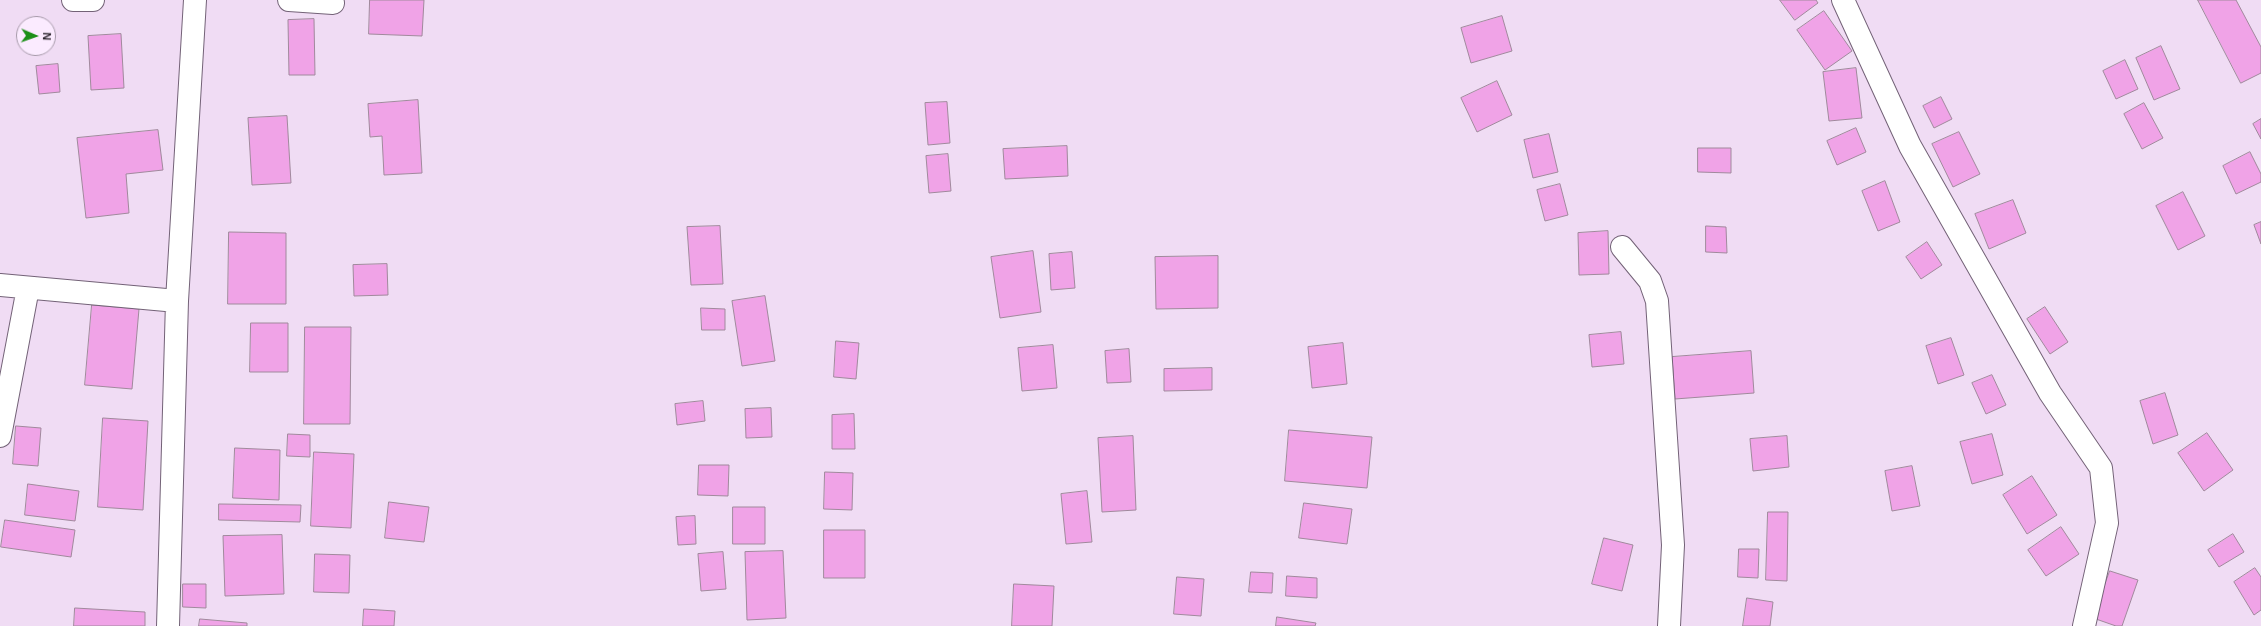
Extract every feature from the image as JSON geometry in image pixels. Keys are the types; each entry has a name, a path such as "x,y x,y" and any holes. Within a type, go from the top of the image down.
{"street":[{"path":"73,0 93,0"},
{"path":"168,626 177,301 195,0"},
{"path":"289,0 334,3"},
{"path":"1843,0 1910,146 2050,393 2101,468 2107,523 2084,626"},
{"path":"1622,247 1650,281 1657,301 1673,545 1669,626"},
{"path":"0,284 28,288 177,301"},
{"path":"1,426 28,288"}],"building":[{"path":"370,0 424,0 422,36 369,34"},
{"path":"1780,0 1816,0 1818,3 1795,20"},
{"path":"2198,0 2236,0 2261,47 2261,73 2241,83"},
{"path":"1824,11 1852,51 1825,70 1797,30"},
{"path":"1502,16 1512,51 1471,63 1461,28"},
{"path":"314,19 315,75 289,75 288,20"},
{"path":"121,34 124,88 91,90 88,36"},
{"path":"2161,46 2180,89 2154,100 2136,58"},
{"path":"2125,60 2138,89 2116,99 2103,71"},
{"path":"58,64 60,92 39,94 36,66"},
{"path":"1856,68 1862,118 1829,121 1823,72"},
{"path":"1497,81 1512,115 1477,132 1461,98"},
{"path":"1941,97 1952,119 1934,128 1923,106"},
{"path":"418,100 422,173 384,175 382,136 370,137 368,104"},
{"path":"947,102 950,143 928,145 925,103"},
{"path":"2144,103 2163,138 2142,149 2124,114"},
{"path":"287,116 291,183 252,185 248,118"},
{"path":"2261,119 2261,139 2253,124"},
{"path":"1856,128 1866,152 1837,165 1827,141"},
{"path":"158,130 163,170 126,174 129,213 86,218 77,138"},
{"path":"1959,132 1980,174 1953,187 1932,144"},
{"path":"1549,134 1558,172 1533,178 1524,140"},
{"path":"1067,146 1068,176 1005,179 1003,149"},
{"path":"1698,148 1731,148 1731,173 1698,172"},
{"path":"2250,152 2261,174 2261,182 2236,194 2223,166"},
{"path":"948,154 951,191 929,193 926,156"},
{"path":"1885,181 1900,222 1878,231 1862,191"},
{"path":"1560,184 1568,215 1545,221 1537,190"},
{"path":"2183,192 2205,236 2178,250 2156,206"},
{"path":"2013,200 2026,233 1989,249 1975,214"},
{"path":"2261,222 2261,244 2254,225"},
{"path":"720,226 723,284 691,285 687,227"},
{"path":"1706,226 1726,227 1727,253 1706,252"},
{"path":"1608,231 1609,274 1579,275 1578,233"},
{"path":"229,232 286,233 286,304 228,304"},
{"path":"1927,242 1942,265 1921,279 1906,257"},
{"path":"1033,251 1041,312 1000,318 991,257"},
{"path":"1072,252 1075,288 1051,290 1049,254"},
{"path":"1218,256 1218,308 1156,309 1155,257"},
{"path":"387,264 388,295 354,296 353,265"},
{"path":"765,296 775,361 742,366 732,301"},
{"path":"92,305 139,309 132,389 85,385"},
{"path":"2045,307 2068,342 2050,354 2027,319"},
{"path":"701,308 725,309 725,330 702,330"},
{"path":"251,323 288,323 288,372 250,372"},
{"path":"305,327 351,327 350,424 304,424"},
{"path":"1621,332 1624,364 1592,367 1589,335"},
{"path":"1951,338 1964,375 1938,384 1926,346"},
{"path":"836,341 859,343 856,379 834,377"},
{"path":"1343,343 1347,384 1312,388 1308,347"},
{"path":"1053,345 1057,388 1022,391 1018,348"},
{"path":"1129,349 1131,382 1107,383 1105,351"},
{"path":"1751,351 1754,393 1675,399 1672,357"},
{"path":"1212,368 1212,390 1164,391 1164,369"},
{"path":"1992,375 2006,405 1986,414 1972,383"},
{"path":"2165,393 2178,435 2153,444 2140,401"},
{"path":"703,401 705,421 677,425 675,404"},
{"path":"771,408 772,437 746,438 745,409"},
{"path":"854,414 855,449 832,449 832,415"},
{"path":"103,418 148,421 143,510 98,507"},
{"path":"16,426 41,428 38,466 13,464"},
{"path":"1289,430 1372,437 1367,488 1285,481"},
{"path":"2207,433 2233,470 2204,491 2178,453"},
{"path":"288,434 310,435 310,457 287,456"},
{"path":"1992,434 2003,475 1972,484 1960,442"},
{"path":"1133,436 1136,510 1102,512 1098,438"},
{"path":"1787,436 1789,467 1753,471 1750,439"},
{"path":"235,448 280,450 279,500 233,498"},
{"path":"314,452 354,454 351,528 311,526"},
{"path":"699,465 729,465 728,496 698,495"},
{"path":"1912,466 1920,506 1892,511 1885,471"},
{"path":"825,472 853,473 852,510 824,509"},
{"path":"2032,476 2057,515 2027,534 2003,495"},
{"path":"28,484 79,491 75,521 25,515"},
{"path":"1087,491 1092,542 1066,544 1061,494"},
{"path":"389,502 429,507 424,542 385,538"},
{"path":"1304,503 1352,509 1347,544 1299,538"},
{"path":"219,504 301,505 300,522 219,520"},
{"path":"733,507 765,507 765,544 733,544"},
{"path":"1768,512 1788,512 1787,581 1766,580"},
{"path":"695,516 696,544 678,545 676,517"},
{"path":"5,520 75,530 71,557 1,547"},
{"path":"2061,527 2079,554 2046,576 2028,550"},
{"path":"824,530 865,530 865,578 824,578"},
{"path":"2233,534 2244,552 2219,567 2208,550"},
{"path":"282,535 284,594 225,596 223,536"},
{"path":"1604,538 1633,545 1622,591 1592,584"},
{"path":"1739,549 1759,549 1758,578 1738,577"},
{"path":"783,551 786,618 747,620 745,552"},
{"path":"723,552 726,589 701,591 698,554"},
{"path":"315,554 350,555 349,593 314,592"},
{"path":"2255,568 2261,577 2261,610 2254,615 2234,582"},
{"path":"2110,571 2138,580 2122,626 2116,626 2093,618"},
{"path":"1251,572 1273,573 1272,593 1249,592"},
{"path":"1287,576 1317,578 1317,598 1286,596"},
{"path":"1177,577 1204,579 1201,616 1174,614"},
{"path":"183,584 206,584 206,608 183,607"},
{"path":"1014,584 1054,586 1052,626 1012,626"},
{"path":"1747,598 1773,602 1770,626 1743,626"},
{"path":"75,608 145,612 145,626 74,626"},
{"path":"364,609 395,611 394,626 363,626"},
{"path":"1277,617 1316,623 1315,626 1276,626"},
{"path":"200,619 247,623 247,626 199,626"}]}
